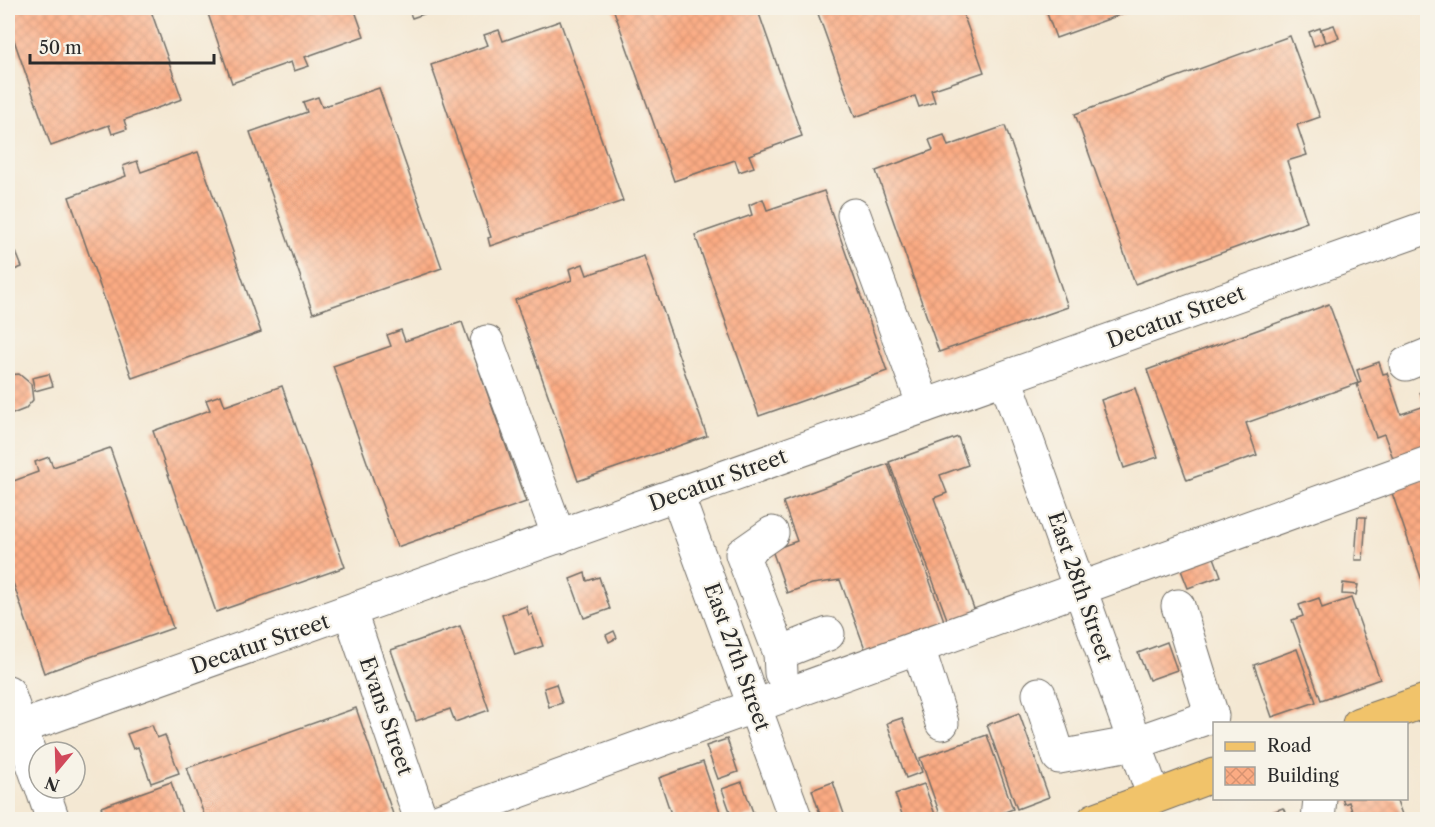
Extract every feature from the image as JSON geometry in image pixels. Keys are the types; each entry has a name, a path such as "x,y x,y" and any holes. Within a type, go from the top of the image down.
{"main road":[{"path":"1362,722 1428,700"},
{"path":"1094,819 1213,776"}],"street":[{"path":"854,215 924,406"},
{"name":"Decatur Street","path":"14,730 1428,226"},
{"path":"487,342 558,537"},
{"name":"East 28th Street","path":"1005,378 1154,797"},
{"path":"439,819 1428,463"},
{"name":"East 27th Street","path":"676,495 769,700 796,819"},
{"path":"769,700 780,653 742,554 772,533"},
{"path":"1039,694 1059,757 1135,743 1212,716 1178,606"},
{"name":"Evans Street","path":"350,612 421,819"},
{"path":"780,653 828,634"},
{"path":"918,647 942,723"},
{"path":"8,692 14,730 27,757"},
{"path":"46,800 53,819"},
{"path":"1318,819 1320,800"}],"building":[{"path":"8,8 150,8 182,99 124,120 127,129 112,134 109,125 51,146 8,23"},
{"path":"206,8 354,8 364,36 305,57 309,66 294,71 291,62 232,83"},
{"path":"408,8 441,8 412,18"},
{"path":"613,8 757,8 802,136 749,155 754,167 739,172 735,160 674,181"},
{"path":"816,8 961,8 984,72 931,90 935,102 919,107 915,96 855,117"},
{"path":"1045,8 1139,8 1056,38"},
{"path":"560,21 623,201 490,246 488,238 491,237 431,65 488,45 484,35 499,30 503,41"},
{"path":"1334,25 1339,38 1326,42 1321,29"},
{"path":"1320,28 1325,42 1314,46 1309,32"},
{"path":"1290,36 1320,117 1297,125 1307,155 1287,161 1307,222 1135,284 1075,114"},
{"path":"379,88 442,268 313,313 250,132 307,112 303,102 318,97 322,107"},
{"path":"1005,126 1068,307 939,352 876,171 933,150 929,140 944,135 948,146"},
{"path":"198,152 261,332 132,378 69,197 126,176 123,166 137,161 141,172"},
{"path":"824,191 887,371 759,416 695,235 752,215 749,205 763,199 767,210"},
{"path":"16,252 22,267 14,270 8,255"},
{"path":"644,256 707,436 578,481 515,300 572,280 569,269 583,264 587,275"},
{"path":"1329,304 1358,383 1246,423 1257,455 1187,480 1147,370"},
{"path":"462,322 526,502 397,547 333,366 391,346 387,335 401,330 405,341"},
{"path":"1379,362 1383,374 1387,373 1401,414 1425,406 1420,392 1428,390 1428,455 1396,466 1384,434 1376,437 1357,384 1361,382 1357,370"},
{"path":"19,374 31,384 33,400 25,409 15,413 8,412 8,375"},
{"path":"49,374 53,386 35,391 32,378"},
{"path":"282,386 345,567 216,612 153,431 210,410 206,400 221,395 225,406"},
{"path":"1135,388 1158,457 1124,468 1101,400"},
{"path":"958,437 968,465 940,475 947,493 934,498 977,617 950,627 889,462"},
{"path":"110,448 173,628 44,673 8,568 8,483 38,472 35,462 49,457 53,467"},
{"path":"888,464 947,629 868,657 840,580 812,584 787,593 772,550 797,541 783,502"},
{"path":"1428,476 1428,595 1427,595 1391,490"},
{"path":"1358,517 1366,517 1363,560 1355,560"},
{"path":"1212,552 1221,576 1188,588 1179,565"},
{"path":"585,573 587,581 599,577 610,609 584,618 570,579"},
{"path":"1343,583 1358,585 1356,595 1342,594"},
{"path":"1319,598 1322,608 1351,598 1380,679 1321,700 1292,620 1303,616 1299,605"},
{"path":"526,606 529,615 532,614 543,646 515,655 502,615"},
{"path":"460,626 489,710 455,722 450,709 416,721 391,650"},
{"path":"614,631 617,638 609,642 606,635"},
{"path":"1167,642 1177,670 1149,680 1138,653"},
{"path":"1297,649 1316,702 1272,717 1254,665"},
{"path":"556,684 562,703 549,707 544,688"},
{"path":"356,708 393,814 378,820 206,820 187,768"},
{"path":"1019,713 1049,797 1017,809 987,725"},
{"path":"902,718 922,772 906,778 887,723"},
{"path":"152,725 157,738 165,735 179,773 151,783 138,747 133,749 127,734"},
{"path":"987,735 1013,809 984,820 942,820 920,758"},
{"path":"727,739 738,772 718,779 706,746"},
{"path":"703,762 723,820 673,820 659,778"},
{"path":"171,782 184,820 106,820 101,807"},
{"path":"742,782 754,815 733,820 722,789"},
{"path":"833,782 846,820 822,820 812,790"},
{"path":"924,784 937,820 904,820 895,794"},
{"path":"1343,800 1397,800 1404,820 1355,820 1349,802 1344,804"},
{"path":"1283,808 1289,820 1257,820 1256,818"}]}
